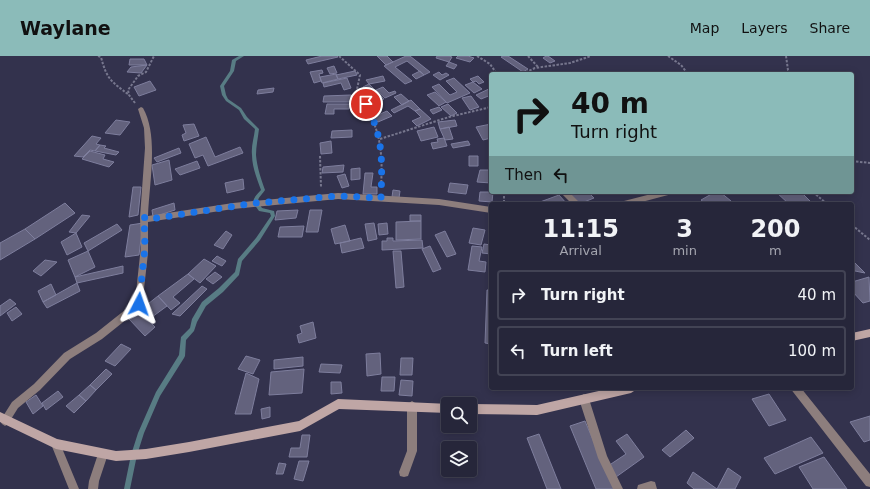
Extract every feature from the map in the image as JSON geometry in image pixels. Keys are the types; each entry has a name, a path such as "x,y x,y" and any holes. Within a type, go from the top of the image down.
{"street":[{"path":"140,109 144,116 148,136 146,203 144,217 145,247 139,304 99,336 67,356 37,387 15,405 3,419 56,444 116,456 146,454 300,426 338,404 441,408"},
{"path":"566,194 575,202"},
{"path":"632,202 662,194"},
{"path":"144,217 146,219 150,219 234,206 338,196 439,202 489,210"},
{"path":"854,337 870,333"},
{"path":"477,408 537,410 622,390"},
{"path":"796,390 870,482"},
{"path":"584,399 603,458 618,489"},
{"path":"404,472 412,451 412,406"},
{"path":"56,444 74,489"},
{"path":"93,489 94,481 103,454"},
{"path":"642,489 651,486 652,489"}],"path":[{"path":"98,56 101,58 105,73 110,81 129,95 140,109"},
{"path":"129,95 128,90 132,82 138,76 146,72 154,56"},
{"path":"339,56 360,75 356,94 366,104 373,117 380,139 382,169 381,198"},
{"path":"477,56 490,64 496,72"},
{"path":"528,56 538,67"},
{"path":"527,72 538,67 570,63 591,56"},
{"path":"668,56 681,65 686,72"},
{"path":"786,56 790,72"},
{"path":"380,139 449,117 489,107"},
{"path":"320,156 320,183 325,197"},
{"path":"854,161 870,163"},
{"path":"814,194 824,202"},
{"path":"854,227 870,240"}],"building":[{"path":"322,56 338,57 308,64 306,60"},
{"path":"377,56 387,56 393,62 386,65"},
{"path":"406,56 410,56 430,72 424,75 407,61 395,67 412,81 405,84 384,66"},
{"path":"437,56 452,57 449,62 436,58"},
{"path":"458,56 468,56 474,58 470,62 456,58"},
{"path":"508,56 528,69 523,72 501,57"},
{"path":"546,56 555,61 550,63 543,58"},
{"path":"130,59 144,59 147,65 129,65"},
{"path":"449,62 457,65 454,69 446,66"},
{"path":"147,65 141,73 127,72 131,67"},
{"path":"334,66 337,73 330,74 327,68"},
{"path":"322,70 323,73 319,74 321,81 314,83 310,72"},
{"path":"355,71 357,75 338,79 336,75"},
{"path":"420,71 424,75 416,79 412,75"},
{"path":"439,72 442,75 446,73 449,75 440,80 433,75"},
{"path":"336,74 338,79 322,83 320,77"},
{"path":"383,76 385,81 369,84 366,80"},
{"path":"478,76 484,82 479,84 470,79"},
{"path":"347,78 351,88 344,90 341,83 324,87 323,83"},
{"path":"454,78 470,93 447,103 432,87 439,84 450,95 457,92 446,81"},
{"path":"150,81 156,90 139,96 134,87"},
{"path":"473,82 482,89 474,93 465,85"},
{"path":"369,84 375,90 369,93 363,87"},
{"path":"383,87 389,93 395,91 396,93 385,98 376,90"},
{"path":"274,88 273,92 257,94 258,90"},
{"path":"489,89 489,96 481,99 476,95"},
{"path":"375,90 384,99 377,102 367,93"},
{"path":"435,92 446,102 439,106 427,95"},
{"path":"401,94 409,101 402,105 394,97"},
{"path":"351,95 351,102 323,102 324,96"},
{"path":"471,96 479,107 470,110 462,98"},
{"path":"411,100 420,109 415,111 408,106 394,113 391,110"},
{"path":"327,104 350,104 349,109 334,109 334,114 325,114"},
{"path":"448,104 457,113 451,116 441,107"},
{"path":"439,107 442,110 433,114 430,110"},
{"path":"420,109 431,119 417,126 412,121 421,117 415,111"},
{"path":"387,111 392,116 378,122 373,117"},
{"path":"116,120 130,122 120,135 105,133"},
{"path":"455,120 457,126 440,129 438,122"},
{"path":"194,124 199,136 184,141 182,135 186,133 183,125"},
{"path":"489,124 489,138 483,140 476,127"},
{"path":"434,127 438,137 421,141 417,131"},
{"path":"449,127 453,139 445,140 440,129"},
{"path":"352,130 352,137 331,138 332,131"},
{"path":"92,136 101,138 96,144 100,145 95,151 90,150 83,157 74,156"},
{"path":"206,137 215,157 240,147 243,153 208,166 203,155 195,158 189,144"},
{"path":"444,138 447,146 433,149 431,143 438,142 437,139"},
{"path":"331,141 332,153 321,154 320,143"},
{"path":"468,141 470,145 453,148 451,144"},
{"path":"100,145 106,146 104,148 119,152 116,155 95,151"},
{"path":"179,148 181,153 157,162 154,158"},
{"path":"90,151 105,155 103,159 114,162 109,167 82,159"},
{"path":"469,156 478,156 478,166 469,166"},
{"path":"169,160 172,180 155,185 152,165"},
{"path":"197,161 200,168 180,175 175,169"},
{"path":"344,165 343,172 322,173 323,167"},
{"path":"360,168 360,179 351,180 351,169"},
{"path":"480,170 489,170 489,183 477,182"},
{"path":"365,173 373,173 371,187 377,187 377,194 363,194"},
{"path":"345,174 349,186 342,188 337,176"},
{"path":"243,179 244,189 227,193 225,183"},
{"path":"450,183 468,185 466,194 448,192"},
{"path":"133,187 141,187 138,215 129,217"},
{"path":"393,190 400,191 399,198 392,197"},
{"path":"480,192 489,192 489,194 493,194 492,202 479,201"},
{"path":"570,194 590,194 594,198 584,202 577,202"},
{"path":"712,194 722,194 731,201 704,202 701,200"},
{"path":"778,194 803,194 811,202 787,202"},
{"path":"559,195 565,202 540,202"},
{"path":"65,203 75,213 35,239 25,229"},
{"path":"174,203 175,210 153,217 152,210"},
{"path":"298,210 296,218 275,220 277,211"},
{"path":"310,210 322,210 318,232 306,232"},
{"path":"82,215 90,216 76,233 69,232"},
{"path":"410,215 421,215 421,221 410,221"},
{"path":"421,221 421,239 396,240 396,222"},
{"path":"143,223 139,255 125,257 130,225"},
{"path":"374,223 377,239 368,241 365,224"},
{"path":"387,223 388,234 379,235 378,224"},
{"path":"117,224 122,230 88,251 84,243"},
{"path":"345,225 350,241 335,244 331,229"},
{"path":"304,226 302,237 278,237 280,227"},
{"path":"473,228 485,230 481,245 469,243"},
{"path":"25,229 35,239 0,260 0,243"},
{"path":"226,231 232,235 223,249 214,245"},
{"path":"445,231 456,254 447,257 435,235"},
{"path":"76,233 82,247 67,255 61,242"},
{"path":"361,238 364,248 342,253 340,243"},
{"path":"387,238 393,238 393,241 422,240 423,248 382,250 382,241 387,241"},
{"path":"484,244 489,245 489,254 482,253"},
{"path":"430,246 441,269 433,272 422,249"},
{"path":"472,246 482,247 479,261 486,262 485,272 468,270"},
{"path":"88,251 95,267 75,277 68,260"},
{"path":"393,251 401,251 404,287 396,288"},
{"path":"217,256 226,261 222,266 212,261"},
{"path":"204,259 216,266 200,283 188,274"},
{"path":"45,260 57,262 41,276 33,271"},
{"path":"854,262 865,273 855,271"},
{"path":"123,266 123,273 77,283 75,277"},
{"path":"215,272 222,277 213,284 206,279"},
{"path":"188,274 194,279 173,297 180,303 171,310 158,296"},
{"path":"869,277 870,301 863,303 854,293 854,281"},
{"path":"77,283 80,291 47,308 43,302"},
{"path":"51,284 56,295 43,302 38,291"},
{"path":"202,286 207,289 180,316 172,314"},
{"path":"487,290 489,290 489,344 485,343"},
{"path":"158,296 167,306 148,320 155,327 145,336 129,319"},
{"path":"10,299 16,304 0,316 0,306"},
{"path":"16,307 22,314 12,321 7,313"},
{"path":"313,322 316,338 299,343 297,335 302,333 300,326"},
{"path":"121,344 131,349 115,366 105,361"},
{"path":"380,353 381,374 367,376 366,354"},
{"path":"246,356 260,360 253,374 238,369"},
{"path":"303,357 303,366 274,369 274,360"},
{"path":"401,358 413,358 412,375 400,375"},
{"path":"321,364 342,365 340,373 319,372"},
{"path":"106,369 112,374 96,390 90,385"},
{"path":"304,369 302,393 269,395 271,372"},
{"path":"246,373 259,379 251,414 235,414"},
{"path":"382,377 395,377 394,391 381,391"},
{"path":"401,380 413,381 412,396 399,395"},
{"path":"331,382 341,382 342,393 331,394"},
{"path":"90,385 96,390 86,401 79,395"},
{"path":"58,391 63,397 46,410 42,403"},
{"path":"769,394 786,420 769,426 752,399"},
{"path":"36,395 43,406 33,414 26,402"},
{"path":"79,395 86,401 74,413 66,406"},
{"path":"270,407 270,417 262,419 261,409"},
{"path":"870,416 870,440 864,442 850,422"},
{"path":"585,421 614,489 596,489 570,426"},
{"path":"686,430 694,438 670,457 662,450"},
{"path":"539,434 561,489 547,489 527,438"},
{"path":"627,434 644,457 616,477 608,466 626,454 616,441"},
{"path":"302,435 310,435 307,457 289,457 291,448 300,448"},
{"path":"811,437 823,453 775,474 764,458"},
{"path":"824,457 847,489 813,489 799,467"},
{"path":"299,461 309,461 303,481 294,479"},
{"path":"279,463 286,464 283,474 276,474"},
{"path":"728,468 741,477 735,489 717,489"},
{"path":"693,472 717,489 694,489 687,483"}],"waterway":[{"path":"127,489 134,455 141,433 158,394 182,356 183,339 192,329 194,321 204,304 221,290 237,273 240,260 258,239 273,216 272,212 261,210 256,203 256,198 263,190 254,156 257,129 245,118 240,109 227,100 222,86 232,71 234,60 242,56"}],"route":[{"path":"139,304 145,247 144,217 146,219 150,219 234,206 338,196 381,198 382,169 380,139 373,117 366,104"}]}
